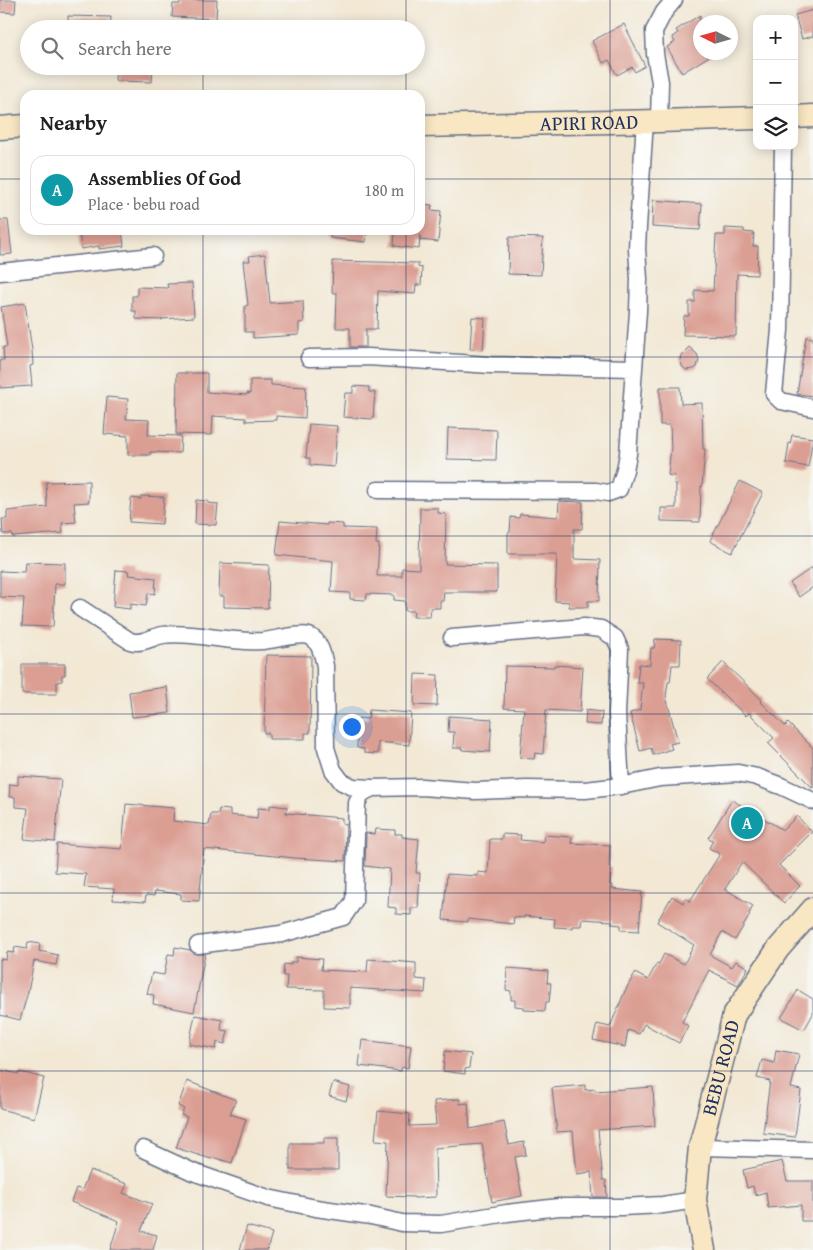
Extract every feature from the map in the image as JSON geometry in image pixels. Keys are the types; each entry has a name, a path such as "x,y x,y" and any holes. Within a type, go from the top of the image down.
{"street":[{"path":"378,490 596,491 608,493 619,489 628,454 639,295 638,227 652,121 660,82 654,54 654,31 664,12 674,0"},
{"path":"798,117 813,116"},
{"name":"APIRI ROAD","path":"425,126 753,118"},
{"path":"0,128 20,126"},
{"path":"783,150 780,330 774,394 781,401 813,408"},
{"path":"0,272 153,256"},
{"path":"309,358 368,357 491,366 634,368"},
{"path":"80,608 136,643 163,635 182,634 228,640 262,641 294,636 309,636 316,640 323,653 325,666 326,748 334,770 342,782 353,786 475,791 526,789 585,790 621,786 660,778 738,773 757,777 813,801"},
{"path":"452,638 584,627 601,629 615,638 620,649 617,713 621,786"},
{"path":"198,945 281,934 343,917 354,901 357,803 362,793 372,788"},
{"name":"BEBU ROAD","path":"704,1250 695,1200 700,1146 734,1015 778,949 813,909"},
{"path":"700,1146 813,1150"},
{"path":"143,1149 193,1172 268,1198 402,1223 441,1224 559,1207 663,1205 695,1200"}],"building":[{"path":"0,0 16,0 15,13 0,12"},
{"path":"180,0 217,0 216,19 172,17 173,4 180,4"},
{"path":"813,10 813,36 802,39 798,25 798,15 795,15"},
{"path":"68,16 111,17 111,20 68,20"},
{"path":"693,19 693,60 703,60 682,73 667,47 675,42 672,37 678,33 676,30"},
{"path":"624,24 645,66 635,72 632,67 617,75 609,60 603,63 592,41"},
{"path":"115,75 152,75 152,82 115,81"},
{"path":"653,200 702,204 700,230 652,227"},
{"path":"425,204 432,205 431,210 441,211 438,242 420,240 420,235 425,235"},
{"path":"0,220 8,220 12,254 0,255"},
{"path":"725,228 744,229 744,232 754,233 753,246 758,246 757,275 737,274 736,336 683,335 684,316 689,316 689,302 695,302 695,290 713,291 716,235 725,235"},
{"path":"80,235 123,235 124,246 99,249 99,246 81,249"},
{"path":"330,235 367,235 366,242 330,238"},
{"path":"395,235 420,235 419,249 394,246"},
{"path":"509,237 543,238 541,275 508,274"},
{"path":"265,254 270,303 303,301 304,322 299,323 299,335 253,338 253,332 245,332 245,306 248,305 243,261 250,261 249,256"},
{"path":"333,261 418,263 418,267 422,268 421,285 416,285 415,294 378,291 377,329 366,329 366,347 350,347 350,328 336,328 337,293 332,293"},
{"path":"192,283 194,317 162,320 136,319 136,311 132,311 132,296 137,296 137,287 168,288 167,284"},
{"path":"25,303 32,350 33,365 30,366 32,386 0,388 0,360 4,360 3,347 7,347 1,307"},
{"path":"472,317 485,318 483,350 470,349"},
{"path":"806,337 813,338 813,396 797,394"},
{"path":"689,347 697,354 699,360 697,367 686,370 680,360 681,355"},
{"path":"177,373 207,373 207,392 247,395 247,393 250,394 250,380 271,380 271,385 306,387 305,418 276,416 276,420 246,421 246,418 213,416 212,435 176,434"},
{"path":"353,386 369,387 369,392 375,392 373,419 343,417 345,393 353,393"},
{"path":"660,387 680,387 681,404 702,403 703,449 705,449 700,522 661,521 661,508 676,508 676,484 674,484 675,476 668,475 671,448 670,425 660,425"},
{"path":"107,397 128,399 126,419 149,420 148,435 181,436 180,453 150,452 150,455 128,455 128,436 104,434"},
{"path":"309,424 337,426 334,467 310,465 310,458 306,458"},
{"path":"448,428 497,430 496,460 447,459"},
{"path":"792,435 813,438 808,467 786,463"},
{"path":"89,481 89,502 74,503 76,522 62,523 63,533 13,537 12,534 3,534 2,519 7,519 7,511 47,507 46,482"},
{"path":"740,481 763,493 732,553 710,541"},
{"path":"141,496 164,497 162,524 129,522 131,498 141,499"},
{"path":"196,500 218,504 216,525 195,524"},
{"path":"559,501 583,502 582,529 574,529 574,559 600,560 599,601 588,601 588,607 569,607 569,602 555,601 557,554 508,554 508,533 510,532 511,517 519,518 520,514 558,517"},
{"path":"420,508 438,508 438,513 446,514 445,564 497,565 497,592 444,592 443,601 440,601 440,608 431,608 430,617 413,617 414,611 405,611 405,601 394,600 394,595 367,594 366,600 350,599 350,593 331,592 333,561 276,555 280,521 327,525 327,523 343,524 343,528 377,529 376,544 379,544 377,576 402,576 402,568 419,569"},
{"path":"25,562 65,563 65,584 55,584 53,627 22,626 24,598 0,597 0,571 24,572"},
{"path":"220,563 269,565 268,608 224,607 224,596 219,596"},
{"path":"813,567 813,587 799,597 790,583"},
{"path":"116,570 129,571 128,575 156,578 155,594 148,593 146,606 130,604 130,609 113,607"},
{"path":"655,639 681,640 680,665 672,665 666,697 678,742 670,744 672,749 653,755 651,748 640,751 630,713 640,710 643,683 637,683 639,664 650,665 651,648 654,648"},
{"path":"266,655 311,656 310,733 305,733 305,739 269,739 269,733 264,733"},
{"path":"723,662 762,700 760,701 785,726 788,723 813,748 813,788 768,743 774,738 749,713 746,716 707,679"},
{"path":"22,664 65,664 65,675 62,675 62,681 57,682 57,694 22,694"},
{"path":"554,665 583,667 580,712 546,710 543,754 535,753 534,759 520,758 524,709 504,708 505,666 554,667"},
{"path":"415,674 438,675 437,706 414,705"},
{"path":"167,687 170,713 132,717 129,692"},
{"path":"369,710 411,713 409,745 378,742 378,754 364,753 364,749 357,748 358,718 368,719"},
{"path":"586,710 602,712 601,725 585,724"},
{"path":"449,716 492,719 490,752 453,748 454,732 448,732"},
{"path":"18,776 61,779 55,842 24,839 28,808 15,807 15,797 9,797 10,784 18,785"},
{"path":"732,800 783,830 797,816 812,832 779,865 800,886 784,903 742,862 725,889 753,906 750,915 735,940 722,932 710,955 732,967 736,961 748,968 738,985 709,970 682,1022 688,1026 679,1043 644,1024 639,1034 628,1030 625,1047 593,1040 597,1024 610,1027 625,991 635,973 648,980 664,954 684,964 694,945 657,922 672,896 683,903 685,898 690,901 720,854 709,848 713,840 708,838"},
{"path":"126,804 174,808 173,821 209,825 211,814 218,814 219,809 230,810 230,815 257,818 258,808 270,809 270,805 287,807 286,813 342,818 342,823 346,824 345,861 204,849 199,901 181,900 181,894 155,891 154,896 146,895 145,902 113,900 114,889 84,887 86,874 55,872 57,844 122,849"},
{"path":"376,829 395,830 395,834 402,834 402,837 419,839 416,873 420,873 418,908 411,908 411,915 396,914 396,908 388,907 390,869 365,866 366,833 375,834"},
{"path":"502,834 521,835 520,840 543,842 544,835 572,837 571,843 610,845 609,867 611,867 610,885 613,885 612,889 642,892 639,931 621,930 621,925 612,924 612,921 582,919 581,926 572,926 572,928 554,927 555,919 524,916 524,918 514,917 513,924 468,919 468,922 443,920 447,874 478,876 478,872 488,873 490,839 502,839"},
{"path":"28,942 40,944 39,951 58,955 56,965 34,961 20,1020 0,1015 0,959 6,960 7,952 14,953 15,947 27,949"},
{"path":"175,947 190,950 195,954 205,954 194,1012 153,1004 154,995 147,994 152,973 164,975 168,954 174,955"},
{"path":"296,957 322,959 321,970 367,972 368,959 416,963 416,979 426,980 425,993 350,988 350,1008 324,1007 324,990 286,989 287,976 283,976 284,964 291,965 291,962 296,962"},
{"path":"507,968 548,971 547,983 551,983 549,1002 546,1002 545,1011 524,1010 524,1007 515,1006 515,1000 511,1000 511,991 506,990"},
{"path":"798,990 813,999 813,1014 804,1030 781,1018"},
{"path":"195,1015 222,1020 221,1030 228,1031 225,1044 217,1042 216,1049 189,1044"},
{"path":"362,1040 411,1046 408,1068 402,1067 401,1071 359,1066"},
{"path":"776,1050 799,1054 791,1088 801,1090 795,1137 763,1133 770,1081 757,1078 762,1060 774,1063"},
{"path":"445,1051 471,1054 469,1068 465,1069 465,1074 443,1071"},
{"path":"0,1070 19,1074 20,1072 44,1078 34,1118 0,1109"},
{"path":"187,1081 236,1100 230,1114 246,1119 232,1163 212,1157 211,1159 176,1148 187,1117 181,1115 184,1109 178,1106"},
{"path":"333,1082 350,1087 346,1101 329,1096"},
{"path":"585,1085 585,1090 595,1089 595,1091 653,1087 655,1126 598,1130 603,1180 606,1180 607,1197 593,1197 591,1172 577,1174 573,1131 557,1132 552,1088"},
{"path":"460,1099 460,1104 468,1103 470,1129 504,1122 509,1145 524,1142 526,1155 515,1157 522,1196 492,1202 482,1144 435,1148 436,1197 386,1196 388,1141 375,1140 378,1111 410,1114 409,1126 436,1125 434,1101"},
{"path":"324,1138 338,1138 338,1170 290,1170 290,1143 324,1143"},
{"path":"782,1161 787,1181 813,1181 813,1221 801,1221 801,1205 768,1208 766,1192 755,1195 753,1186 747,1188 743,1170"},
{"path":"90,1170 127,1184 123,1193 152,1204 141,1231 157,1235 153,1250 110,1250 119,1221 71,1202 76,1188 82,1190"},
{"path":"247,1226 272,1233 267,1250 240,1250"}],"place":[{"name":"Assemblies Of God","path":"747,823"}]}
